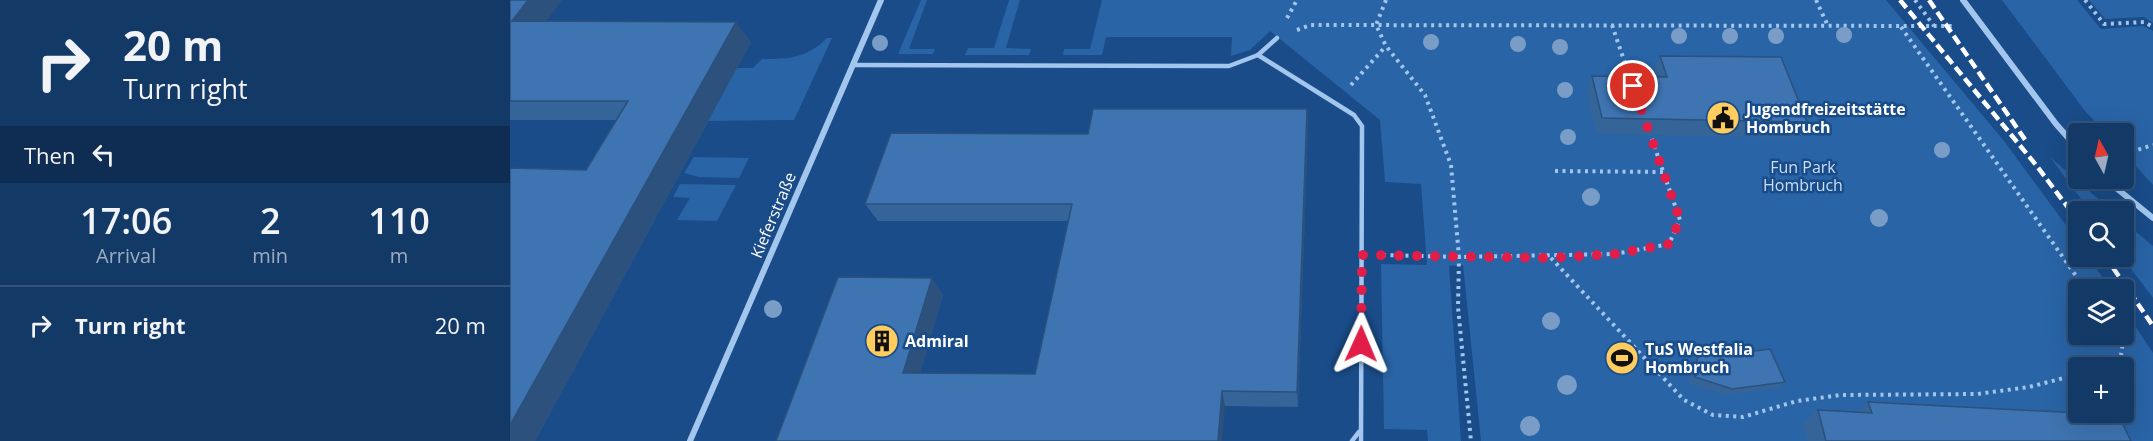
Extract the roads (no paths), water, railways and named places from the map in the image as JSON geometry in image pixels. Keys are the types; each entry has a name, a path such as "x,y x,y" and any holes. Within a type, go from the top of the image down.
{"street":[{"name":"Kieferstraße","path":"690,441 881,0"},
{"path":"1963,0 2068,138"},
{"path":"2117,189 2153,218"}],"lane":[{"path":"853,64 1229,66 1258,55 1277,38"},
{"path":"1258,55 1353,115 1362,126 1359,432 1361,441"},
{"path":"1352,441 1359,432"}],"railway":[{"path":"1900,0 2036,165 2068,207"},
{"path":"1929,0 2026,141"},
{"path":"2113,267 2153,326"}],"place":[{"name":"Jugendfreizeitstätte Hombruch","path":"1723,118"},
{"name":"Admiral","path":"882,341"},
{"name":"TuS Westfalia Hombruch","path":"1622,358"}],"park label":[{"name":"Fun Park Hombruch","path":"1803,176"}]}
